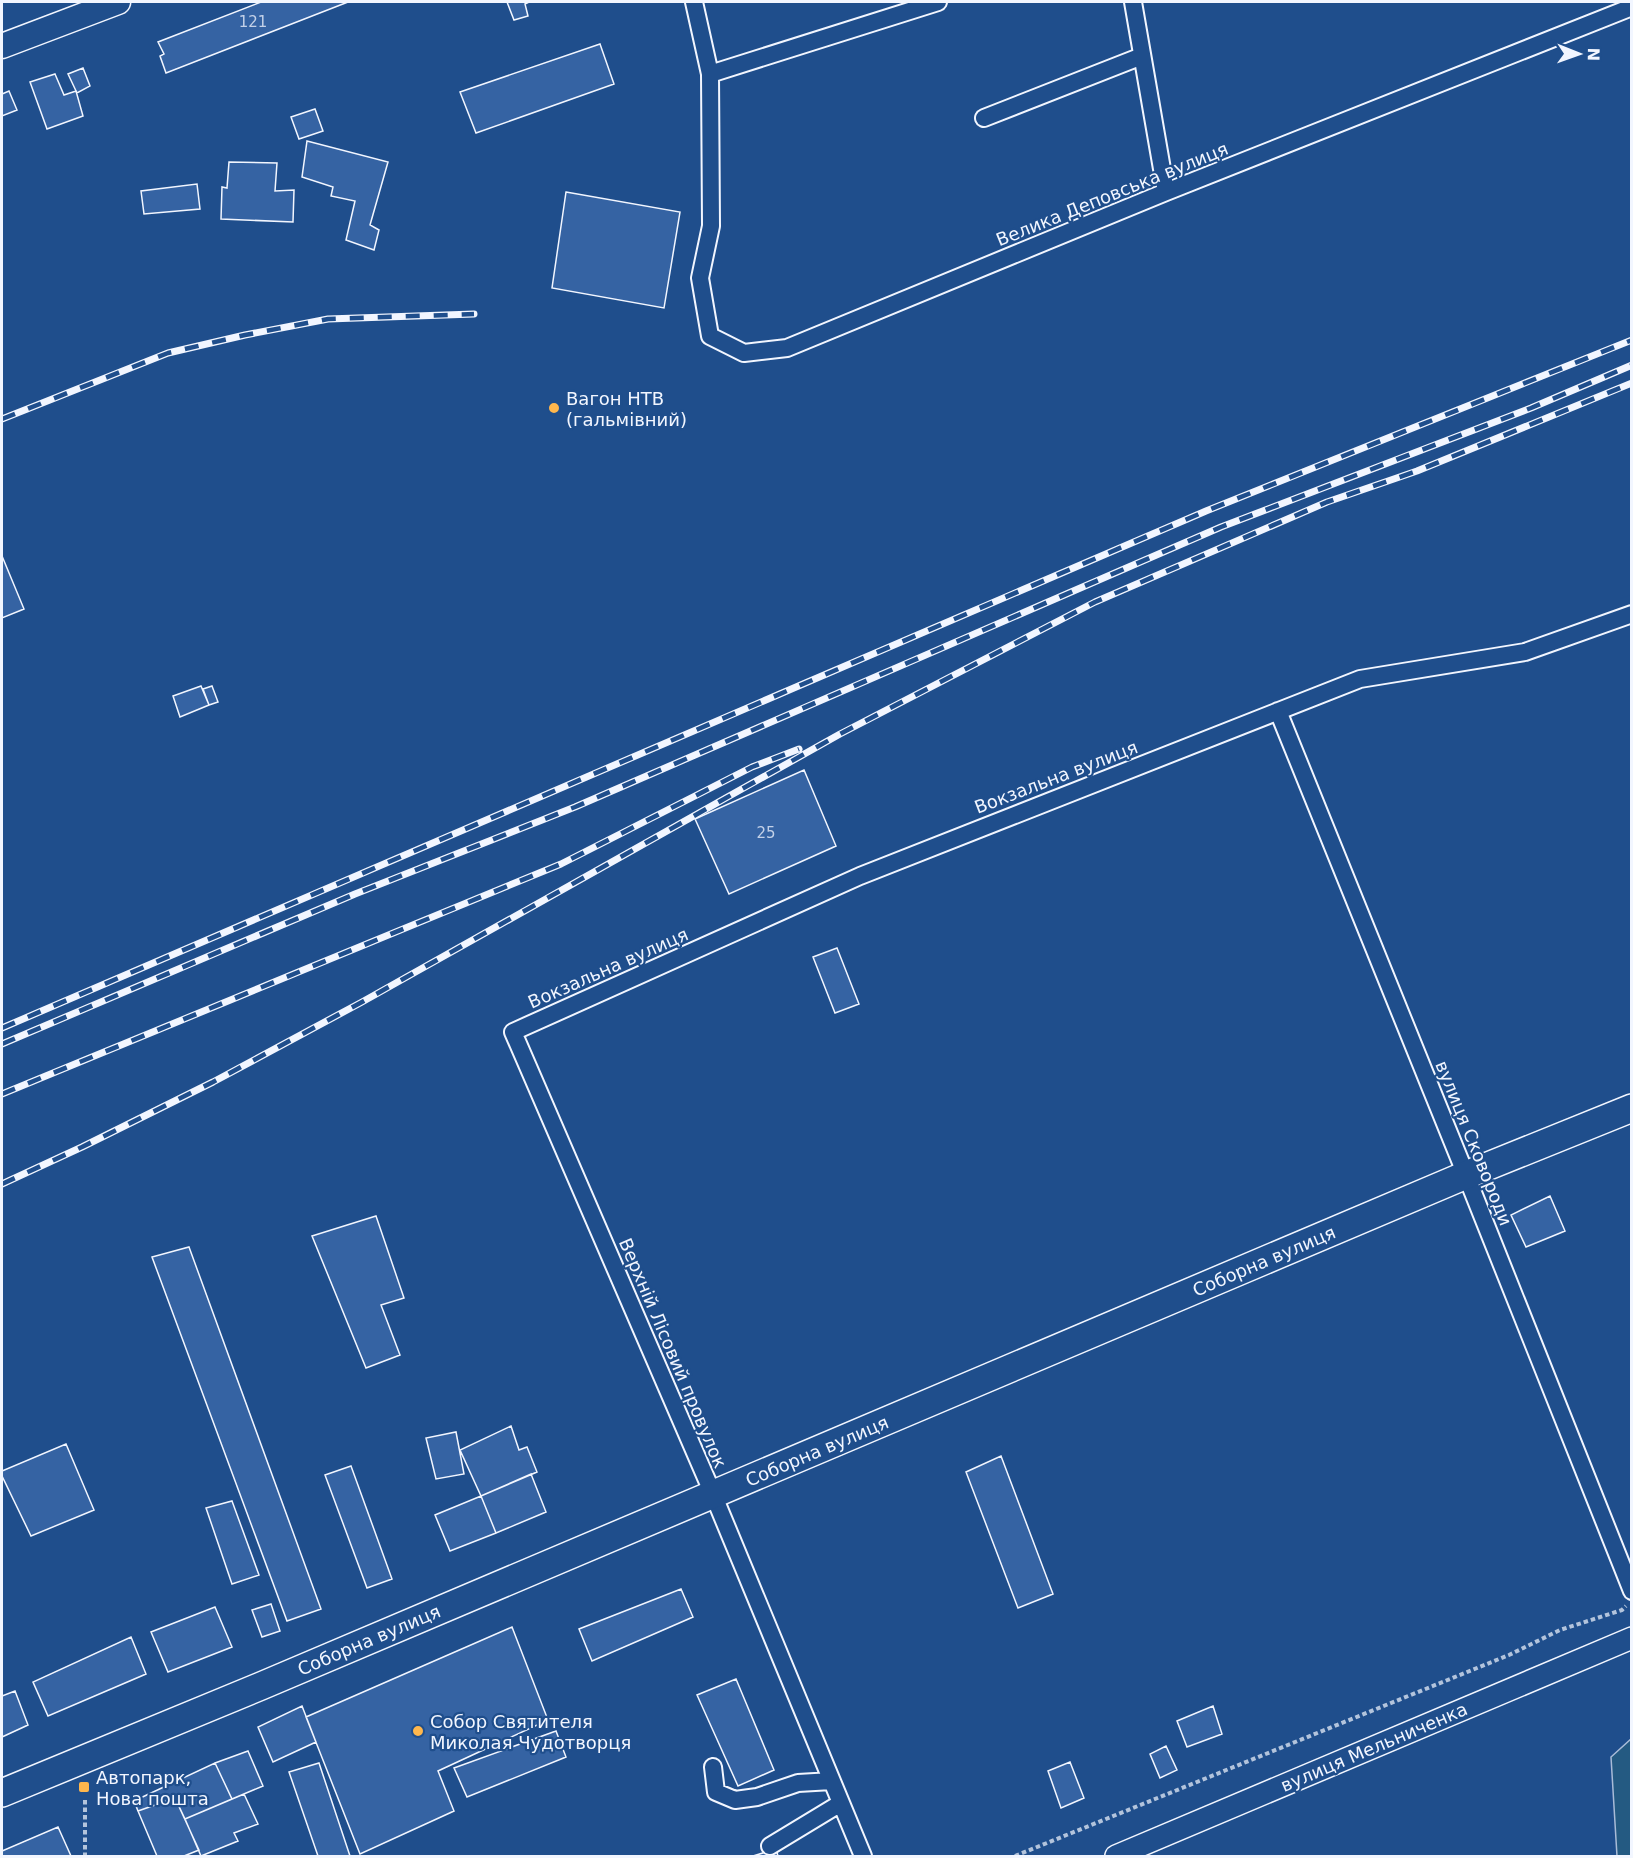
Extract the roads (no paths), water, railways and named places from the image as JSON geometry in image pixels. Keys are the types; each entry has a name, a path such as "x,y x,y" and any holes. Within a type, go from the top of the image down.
{"main road":[{"path":"2,46 118,2"},
{"name":"Соборна вулиця","path":"2,1793 261,1686 1466,1175 1632,1108"}],"street":[{"path":"694,2 710,74 938,2"},
{"path":"1133,2 1166,192"},
{"name":"Велика Деповська вулиця","path":"710,74 711,226 700,278 710,336 744,353 787,348 1166,192 1632,8"},
{"path":"984,118 1142,56"},
{"name":"Вокзальна вулиця","path":"513,1032 860,876 1360,679 1525,652 1632,614"},
{"name":"вулиця Сковороди","path":"1278,711 1632,1590"},
{"name":"Верхній Лісовий провулок","path":"513,1032 713,1494 863,1857"},
{"name":"вулиця Мельниченка","path":"1116,1857 1632,1638"},
{"path":"713,1767 716,1792 735,1800 757,1797 798,1783 832,1781"},
{"path":"770,1846 841,1803"}],"railway":[{"path":"2,419 168,353 245,335 328,319 474,314"},
{"path":"2,1028 1206,511 1632,340"},
{"path":"2,1044 355,894 575,807 1221,527 1531,408 1632,365"},
{"path":"2,1184 213,1082 362,1002 840,734 1095,602 1327,502 1417,471 1632,383"},
{"path":"2,1094 561,864 752,767 799,749"}],"place":[{"name":"Вагон НТВ (гальмівний)","path":"554,408"},
{"name":"Собор Святителя Миколая Чудотворця","path":"418,1731"},
{"name":"Автопарк, Нова пошта","path":"84,1787"}]}
